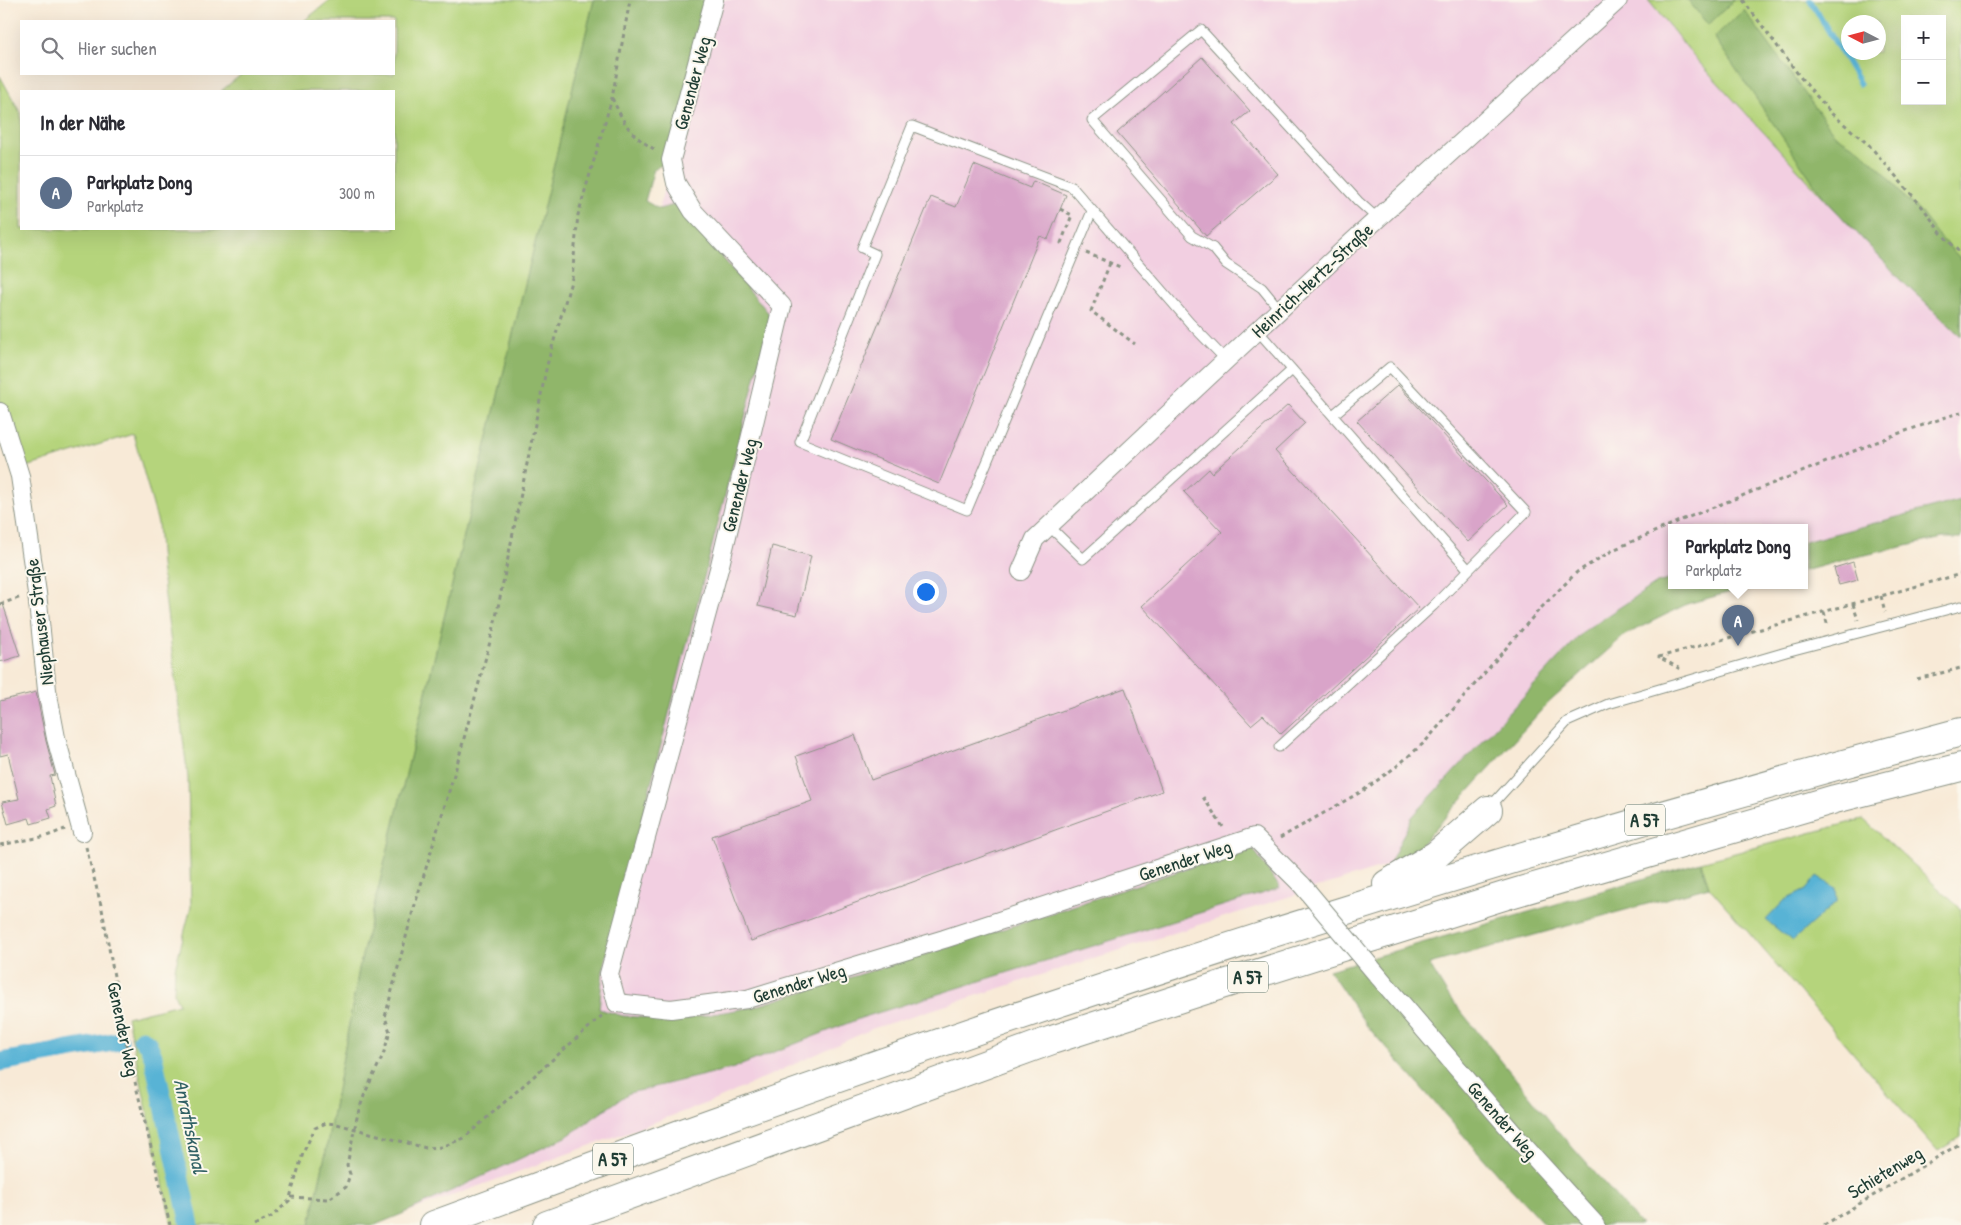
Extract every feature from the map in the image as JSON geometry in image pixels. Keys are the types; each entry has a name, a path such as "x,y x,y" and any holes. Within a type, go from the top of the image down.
{"highway":[{"name":"A 57","path":"434,1225 719,1120 930,1046 1178,963 1430,883 1961,732"},
{"name":"A 57","path":"546,1225 1052,1040 1221,985 1507,895 1835,799 1961,767"},
{"path":"1330,915 1436,855 1488,810"}],"street":[{"name":"Genender Weg","path":"714,0 671,160 676,183 692,211 782,306 720,565 609,974 617,1003 671,1009 747,999 944,940 1254,836 1302,885 1525,1147 1596,1225"},
{"name":"Heinrich-Hertz-Straße","path":"1021,571 1035,539 1378,219 1618,0"},
{"name":"Niephauser Straße","path":"0,412 20,476 36,593 46,690 56,738 81,828"}],"lane":[{"path":"1280,310 1262,288 1226,264 1214,248 1192,236 1092,120 1200,30 1358,200 1378,219"},
{"path":"1092,211 967,510 800,442 875,254 862,248 912,126 1072,187 1190,323 1226,360"},
{"path":"1258,331 1468,569"},
{"path":"1279,748 1433,606 1526,512 1390,367 1334,415"},
{"path":"1049,526 1083,559 1292,370"},
{"path":"1488,810 1567,722 1608,704 1786,652 1961,606"}],"path":[{"path":"291,1197 329,1199 346,1187 350,1174 347,1165 358,1112 365,1092 383,1055 390,1032 385,1017 411,918 456,768 494,628 547,365 572,278 578,215 612,98 630,0"},
{"path":"1743,0 1801,78 1832,114 1869,145 1924,209 1941,233 1961,254"},
{"path":"612,98 624,123 636,138 671,160"},
{"path":"1110,263 1091,311 1135,344"},
{"path":"1672,524 1894,435 1961,412"},
{"path":"1265,847 1364,790 1397,766 1425,742 1538,611 1577,572 1615,549 1668,526"},
{"path":"1685,682 1680,670 1659,657 1961,574"},
{"path":"1917,680 1961,668"},
{"path":"1203,797 1234,844"},
{"path":"0,845 81,828"},
{"name":"Genender Weg","path":"81,828 102,909 123,1032 170,1225"},
{"path":"254,1225 271,1217 291,1197 303,1153 315,1128 326,1123 337,1124 426,1148 442,1147 464,1138 617,1003"},
{"name":"Schietenweg","path":"1824,1225 1961,1142"}],"shaded area":[{"path":"714,0 1648,0 1697,60 1906,285 1961,336 1961,500 1808,541 1808,524 1668,524 1668,580 1657,583 1585,630 1413,817 1389,865 874,1028 718,1099 402,1214 484,920 671,160"}],"green space":[{"path":"330,0 594,0 360,964 325,1156 310,1225 172,1225 127,1017 179,1004 174,994 175,968 191,907 188,778 161,565 158,523 133,434 20,469 0,401 0,76 20,112 20,230 395,230 395,90 222,90 241,75 395,75 395,20 305,20"},
{"path":"594,0 714,0 671,160 654,169 645,201 659,209 678,204 771,316 603,971 599,1009 623,1016 679,1020 753,1007 927,954 1252,847 1280,888 861,1018 734,1068 629,1093 566,1137 375,1225 310,1225 325,1156 360,964"},
{"path":"1648,0 1961,0 1961,336 1906,285 1697,60"},
{"path":"1688,0 1734,0 1708,25"},
{"path":"1744,10 1835,135 1860,150 1887,175 1906,200 1918,209 1936,233 1961,259 1961,336 1906,285 1824,198 1714,37"},
{"path":"1961,500 1961,538 1943,538 1851,558 1808,570 1808,541"},
{"path":"1668,580 1668,589 1741,589 1687,604 1625,635 1546,705 1409,858 1389,865 1412,817 1585,630 1657,583"},
{"path":"1863,819 1961,909 1961,1137 1938,1151 1709,887 1701,862"},
{"path":"1701,862 1709,887 1429,964 1447,994 1558,1131 1641,1225 1545,1225 1367,1026 1329,970"}],"water":[{"path":"1817,876 1836,888 1837,901 1792,941 1766,920 1785,900 1806,890"}],"building":[{"path":"1202,57 1250,111 1234,124 1278,174 1206,236 1117,133"},
{"path":"974,165 1030,188 1033,181 1066,195 1048,239 1040,236 939,484 831,439 931,197 956,207"},
{"path":"1398,385 1508,505 1468,542 1357,421"},
{"path":"1288,405 1305,423 1275,451 1419,608 1281,734 1263,715 1251,725 1142,606 1222,532 1184,492 1209,469 1212,473"},
{"path":"772,546 811,556 797,615 758,606"},
{"path":"1853,562 1858,580 1839,585 1834,568"},
{"path":"3,604 20,656 0,662 0,605"},
{"path":"1125,688 1162,791 751,941 712,836 812,801 796,756 855,735 871,780"},
{"path":"36,692 55,775 50,776 56,806 48,809 51,818 31,824 29,818 8,824 2,802 19,799 8,754 0,756 0,701"}],"waterway":[{"path":"1810,0 1860,84"},
{"name":"Anrathskanal","path":"142,1039 148,1044 153,1056 190,1225"},
{"name":"Anrathskanal","path":"0,1062 119,1041"}],"place":[{"name":"Parkplatz Dong","path":"1738,646"}]}
